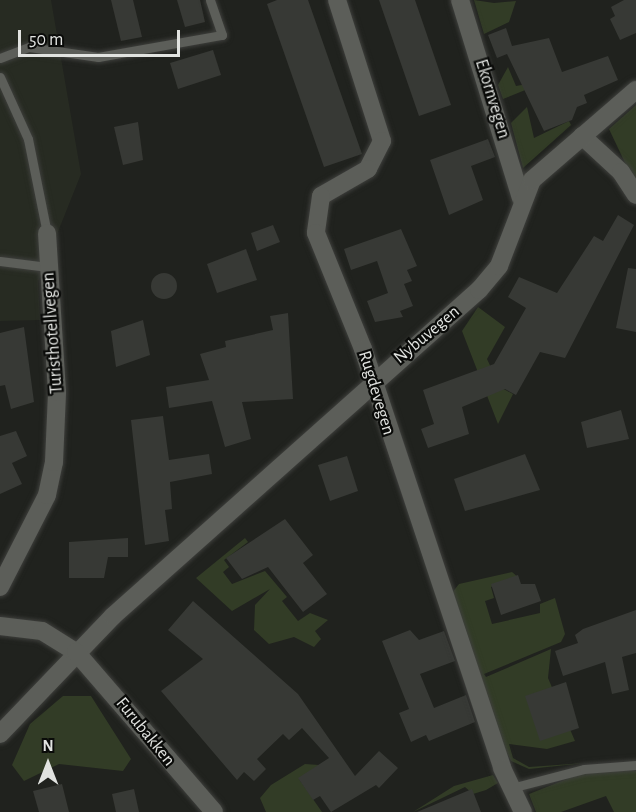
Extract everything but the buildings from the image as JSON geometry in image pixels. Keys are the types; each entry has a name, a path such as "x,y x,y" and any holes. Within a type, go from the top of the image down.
{"street":[{"name":"Rugdevegen","path":"337,0 382,141 368,169 321,196 314,221 373,380 511,788 523,812"},
{"name":"Ekornvegen","path":"460,0 521,198"},
{"name":"Nybuvegen","path":"0,734 76,652 500,266 521,198 532,180 636,90"},
{"path":"582,136 621,172 636,195"},
{"name":"Turisthotellvegen","path":"0,587 47,495 54,462 57,392 47,233"},
{"name":"Furubakken","path":"0,626 42,631 76,652 214,812"}],"lane":[{"path":"0,58 29,47 98,57 222,35 210,0"},
{"name":"Turisthotellvegen","path":"0,76 28,139 47,233"},
{"path":"0,261 48,267"},
{"path":"511,788 584,769 636,765"}],"shaded area":[{"path":"0,0 51,0 81,174 38,282 40,320 0,321"}],"green space":[{"path":"474,0 494,3 516,1 509,22 484,34"},
{"path":"508,67 516,86 550,80 503,99 498,85"},
{"path":"636,105 636,186 609,129"},
{"path":"527,107 534,138 569,121 571,125 523,168 511,123"},
{"path":"478,307 505,327 487,359 500,387 513,394 498,424 462,331"},
{"path":"245,538 248,542 224,560 229,567 223,572 232,584 265,571 287,597 282,601 298,621 310,613 328,620 315,631 321,639 314,647 294,637 269,644 254,630 255,605 270,589 232,611 196,578"},
{"path":"512,572 519,578 491,587 494,598 485,601 492,624 540,613 540,604 555,598 565,634 561,642 484,674 486,677 551,649 548,678 575,741 547,749 509,744 513,758 529,767 585,763 529,769 511,761 506,751 451,594 459,584"},
{"path":"63,696 91,696 131,759 123,771 59,764 24,781 12,765 30,724"},
{"path":"305,764 319,765 299,779 322,812 266,812 260,798 271,785"},
{"path":"614,769 636,771 636,812 614,812 606,796 561,812 536,812 529,794 582,773"},
{"path":"493,775 498,783 486,790 473,794 465,787 413,812 454,786"}]}
